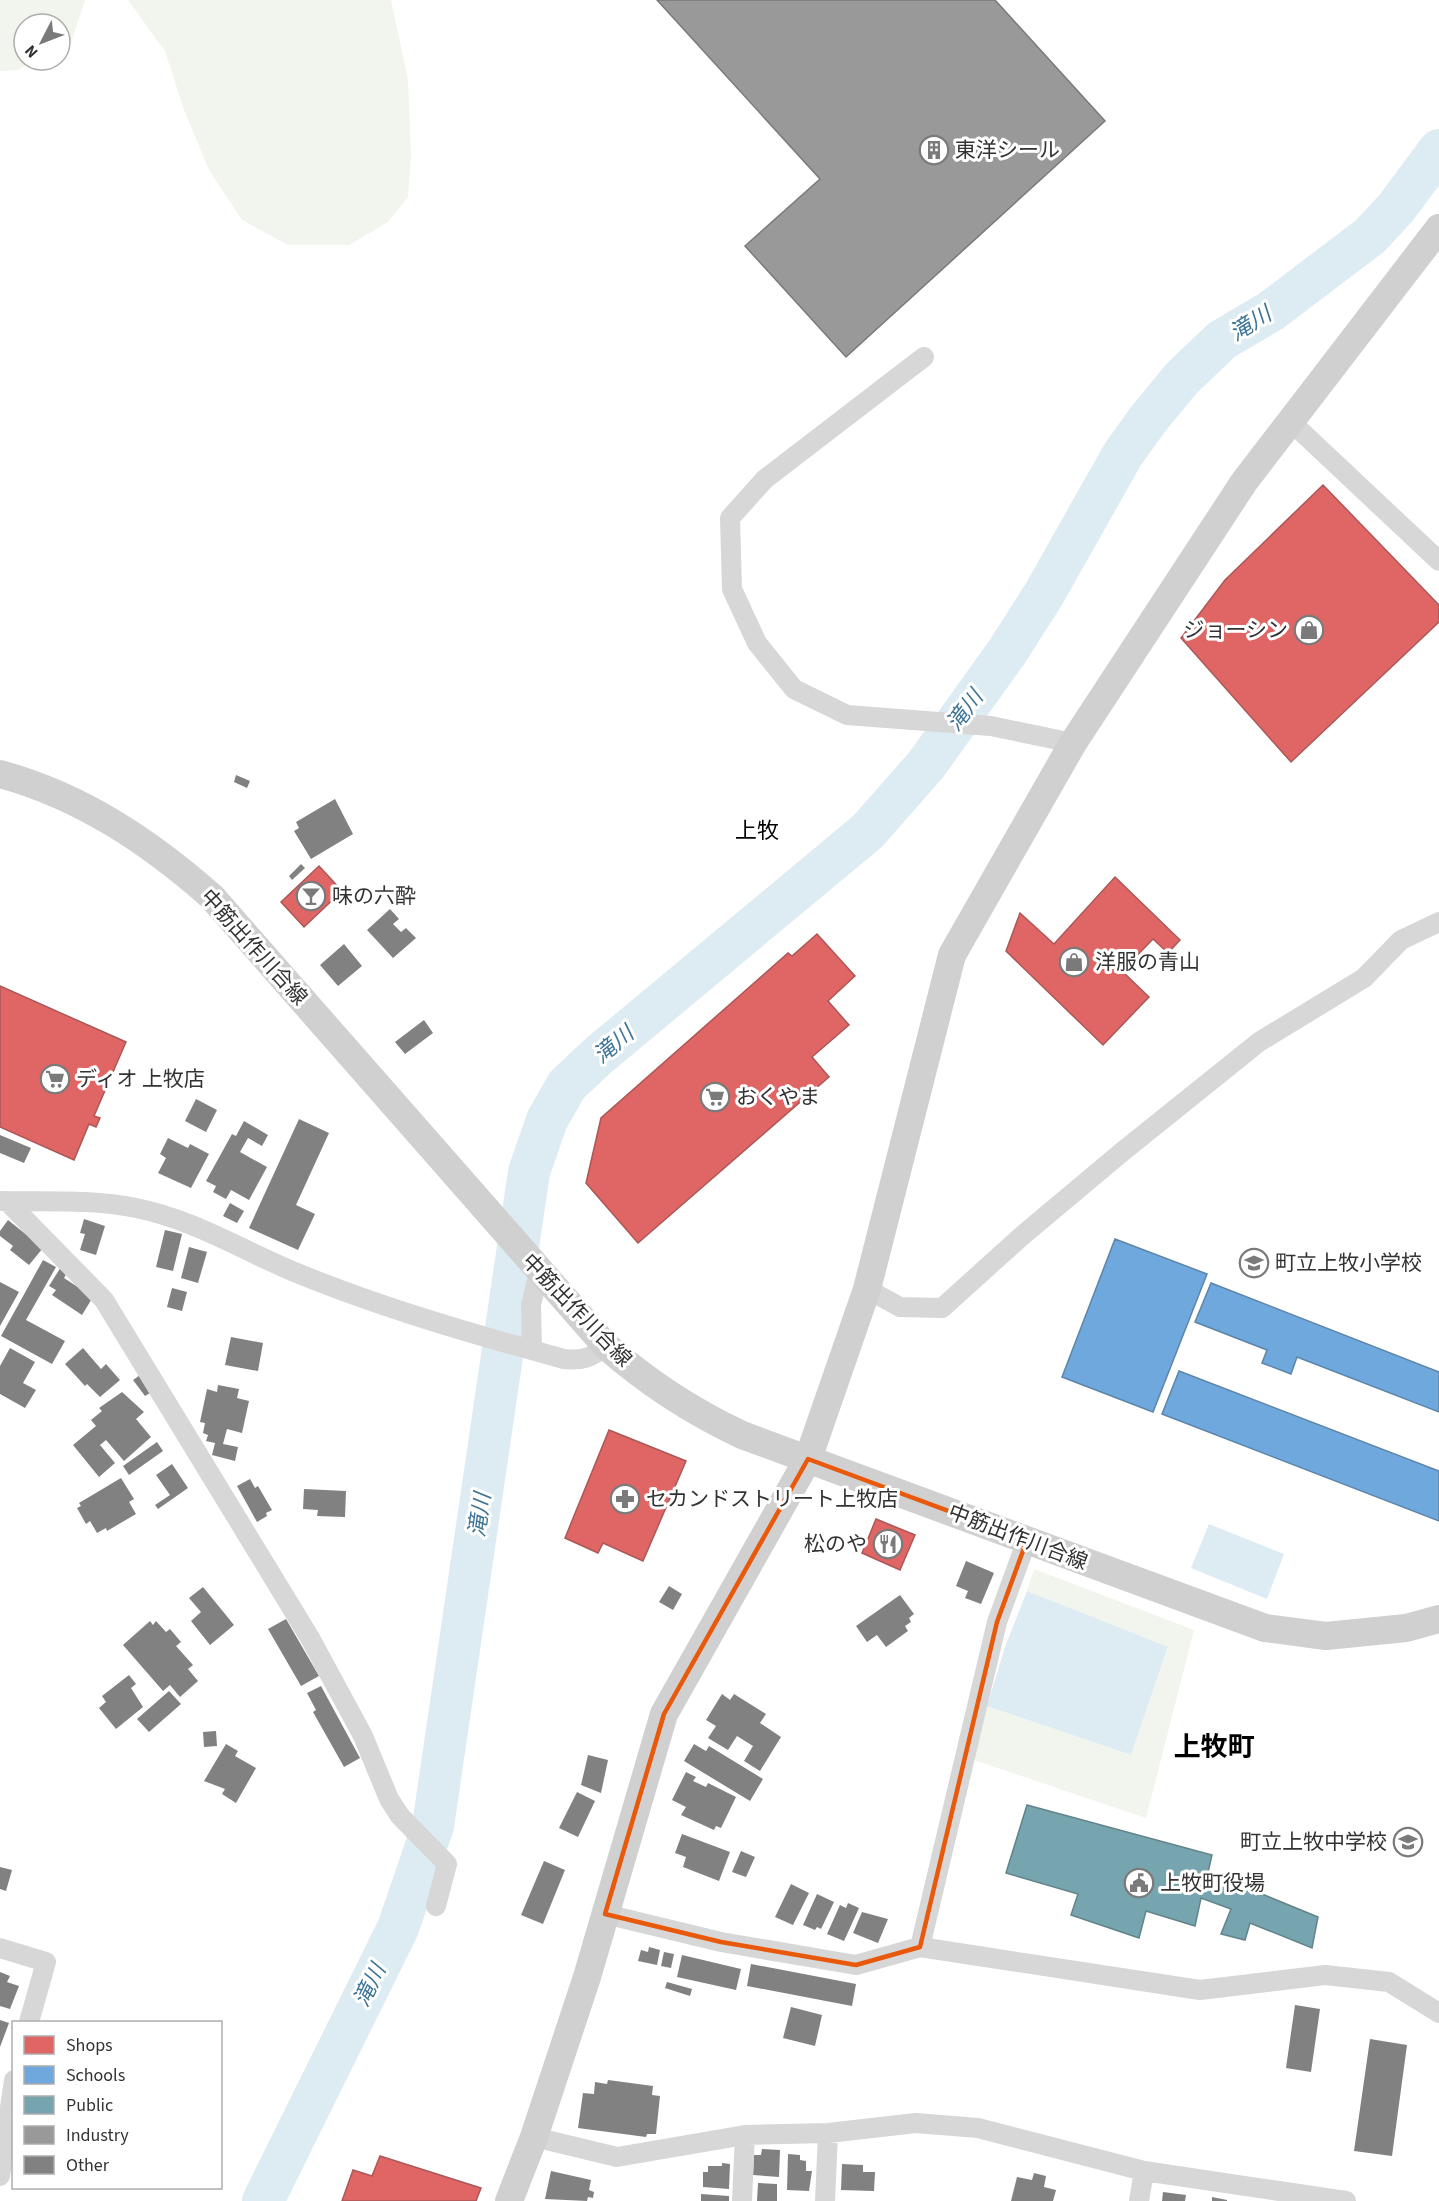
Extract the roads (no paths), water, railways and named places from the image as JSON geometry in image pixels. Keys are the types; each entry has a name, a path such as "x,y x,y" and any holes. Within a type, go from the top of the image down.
{"street":[{"path":"508,2201 534,2137 605,1914 664,1714 808,1459 867,1289 952,955 1073,743 1244,482 1289,420 1439,228"},
{"path":"924,357 765,479 730,518 732,589 758,643 794,689 847,715 992,726 1073,743"},
{"path":"1289,420 1439,561"},
{"name":"中筋出作川合線","path":"0,774 64,796 102,815 145,843 212,897 606,1346 649,1382 683,1406 742,1435 1265,1628 1326,1636 1406,1628 1439,1619"},
{"path":"867,1289 900,1307 942,1308 1023,1235 1259,1042 1364,978 1401,940 1439,922"},
{"path":"3,1201 105,1204 136,1208 201,1228 291,1270 468,1333 579,1361 593,1356 606,1346"},
{"path":"3,1201 104,1300 310,1638 363,1736 389,1799 400,1816 447,1864 436,1906"},
{"path":"532,1350 531,1305 539,1272"},
{"path":"920,1947 997,1622 1027,1540"},
{"path":"605,1914 722,1942 856,1965 920,1947 1200,1990 1325,1975 1389,1982 1439,2013"},
{"path":"0,1948 46,1962 29,2021"},
{"path":"0,2176 12,2094"},
{"path":"534,2137 617,2157 745,2135 828,2133 916,2123 978,2128 1144,2171 1346,2201"},
{"path":"825,2201 828,2133"},
{"path":"742,2201 745,2135"},
{"path":"1139,2201 1144,2171"}],"waterway":[{"name":"滝川","path":"263,2201 398,1928 433,1826 529,1172 547,1120 567,1085 599,1055 868,831 926,765 1007,652 1044,594 1123,454 1182,378 1222,340 1271,311 1370,236 1396,208 1439,150"}],"place":[{"name":"東洋シール","path":"934,150"},
{"name":"ジョーシン","path":"1309,630"},
{"name":"味の六酔","path":"311,896"},
{"name":"洋服の青山","path":"1074,962"},
{"name":"ディオ 上牧店","path":"55,1079"},
{"name":"おくやま","path":"715,1097"},
{"name":"町立上牧小学校","path":"1254,1263"},
{"name":"セカンドストリート上牧店","path":"625,1499"},
{"name":"松のや","path":"888,1544"},
{"name":"町立上牧中学校","path":"1408,1842"},
{"name":"上牧町役場","path":"1139,1883"}],"district":[{"name":"上牧","path":"757,830"},
{"name":"上牧町","path":"1214,1747"}]}
